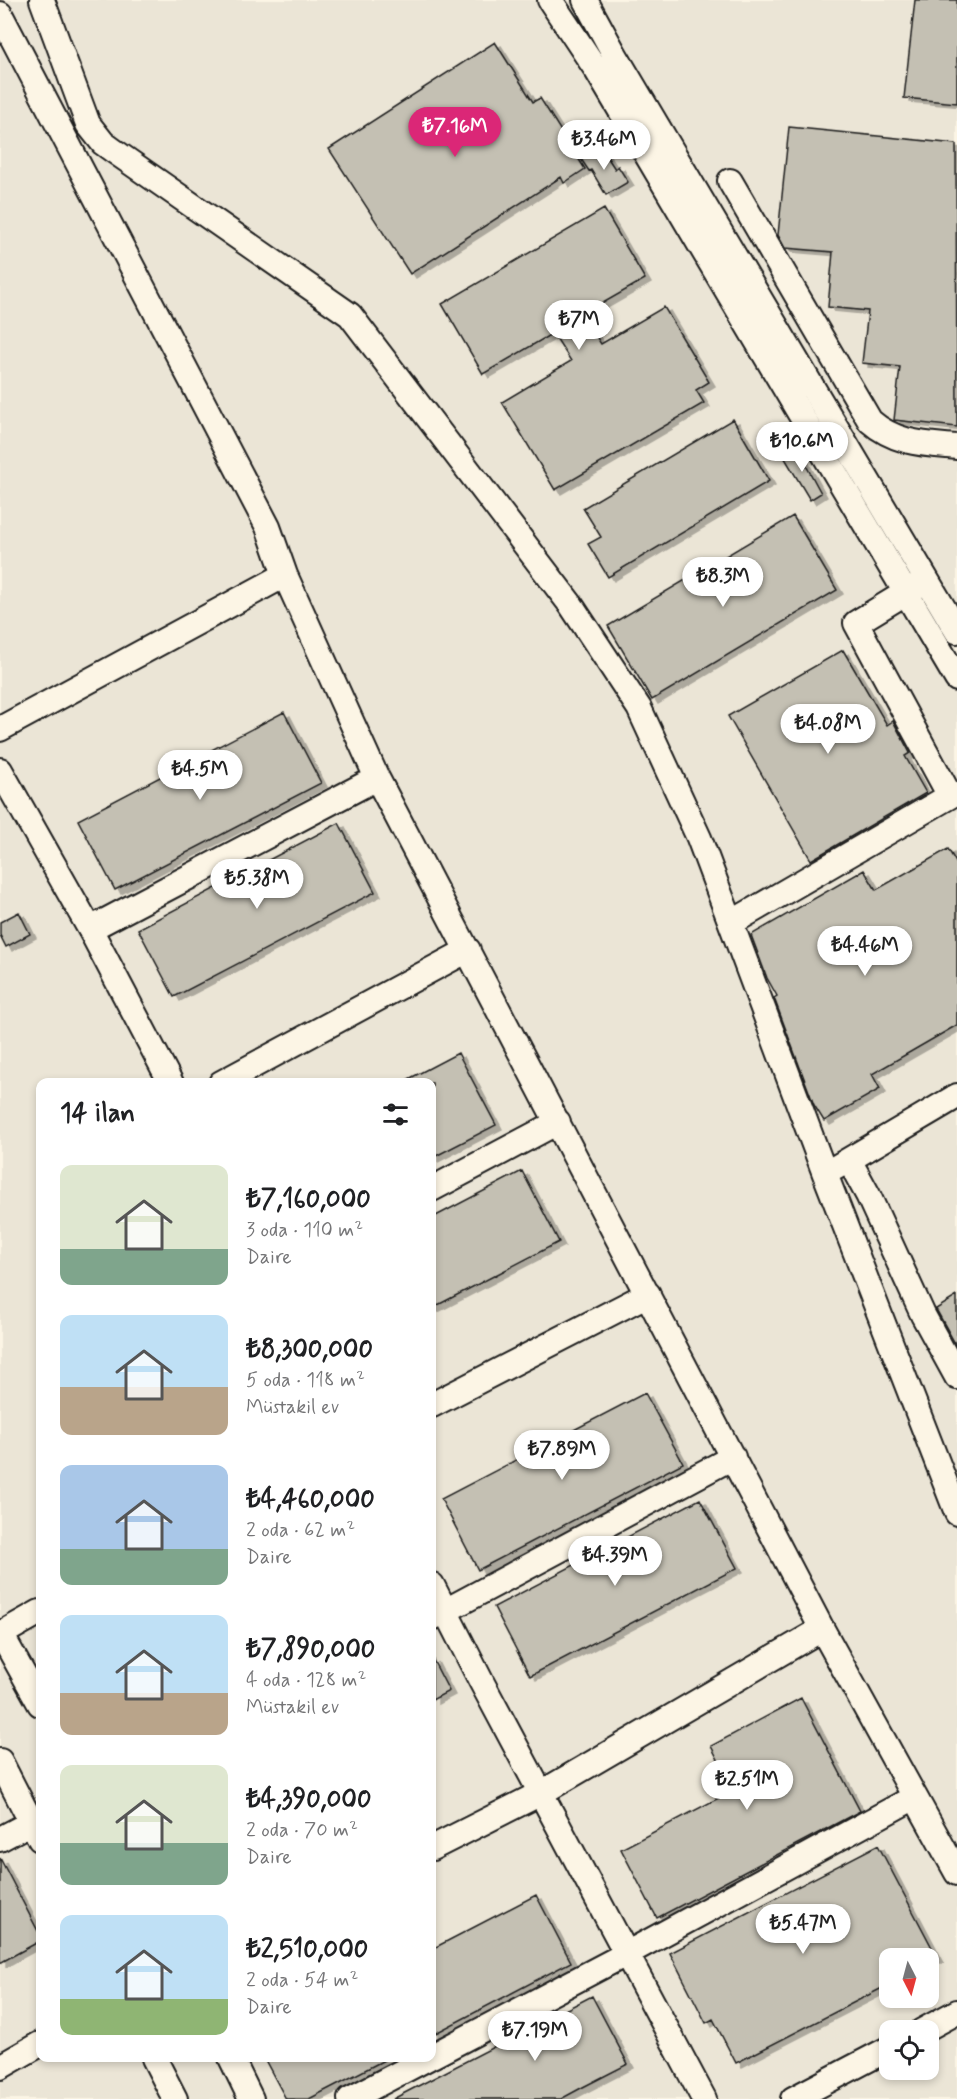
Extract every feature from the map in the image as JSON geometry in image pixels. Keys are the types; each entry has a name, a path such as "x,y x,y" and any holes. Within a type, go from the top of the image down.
{"street":[{"path":"42,0 94,134 114,151 350,315 571,605 639,708 699,838 825,1174 957,1513"},
{"path":"550,0 596,69 917,586 957,631"},
{"path":"585,0 917,586 957,679"},
{"path":"0,14 268,527 285,575 378,778 822,1629 957,1874"},
{"path":"730,181 870,421 887,434 909,442 957,447"},
{"path":"0,729 285,575"},
{"path":"731,923 950,796 856,623 917,586"},
{"path":"0,770 90,929 168,1078"},
{"path":"90,929 378,778"},
{"path":"230,1078 468,950"},
{"path":"825,1174 957,1096"},
{"path":"436,1187 558,1122"},
{"path":"849,1160 868,1195 923,1315 957,1377"},
{"path":"436,1403 648,1294"},
{"path":"704,2099 541,1793 439,1614 733,1457"},
{"path":"0,1633 36,1614"},
{"path":"436,1846 541,1793 822,1629"},
{"path":"0,1633 4,1642 4,1652 0,1662"},
{"path":"0,1633 36,1697"},
{"path":"0,1761 36,1831 0,1839"},
{"path":"436,2054 627,1954 915,1797"},
{"path":"939,2022 957,2012"},
{"path":"0,2067 36,2046"},
{"path":"793,2099 879,2054"},
{"path":"156,2062 175,2099"},
{"path":"233,2062 251,2099"},
{"path":"350,2099 420,2062"}],"shaded area":[{"path":"0,0 957,0 957,2099 0,2099"}],"building":[{"path":"915,0 957,0 957,103 904,98"},
{"path":"495,42 533,102 540,98 585,169 564,183 561,177 410,274 329,149"},
{"path":"789,127 956,144 957,427 894,420 900,367 862,363 868,311 828,307 833,252 785,248 778,235"},
{"path":"600,146 615,169 618,166 628,182 606,195 591,170 589,171 581,159"},
{"path":"604,209 645,279 582,315 601,344 664,307 709,382 696,390 704,403 555,490 502,402 571,361 553,333 483,374 442,304"},
{"path":"733,419 769,481 608,577 588,544 601,537 583,508"},
{"path":"796,447 821,493 810,500 783,455"},
{"path":"793,516 837,590 652,700 608,626"},
{"path":"843,650 887,725 893,721 910,753 905,756 926,793 811,860 728,716"},
{"path":"284,712 321,783 115,890 78,820"},
{"path":"339,823 375,892 174,997 138,929"},
{"path":"948,849 957,864 957,1025 872,1074 880,1089 824,1121 814,1105 774,998 777,996 767,978 751,935 864,870 876,890"},
{"path":"19,912 30,934 6,947 0,935 0,922"},
{"path":"458,1053 496,1125 436,1156 436,1078 410,1078"},
{"path":"522,1171 559,1242 436,1306 436,1216"},
{"path":"957,1296 957,1347 936,1309"},
{"path":"645,1393 683,1463 478,1570 441,1499"},
{"path":"700,1499 737,1568 530,1676 494,1607"},
{"path":"436,1666 449,1691 436,1698"},
{"path":"801,1698 860,1811 657,1918 621,1849 734,1790 711,1746"},
{"path":"878,1845 932,1948 879,1948 879,1990 736,2063 713,2019 706,2023 670,1953"},
{"path":"0,1858 36,1927 36,1943 0,1963"},
{"path":"536,1895 571,1962 436,2033 436,1947"},
{"path":"592,1996 628,2064 561,2099 393,2099"},
{"path":"266,2062 380,2062 309,2099 286,2099"}]}
